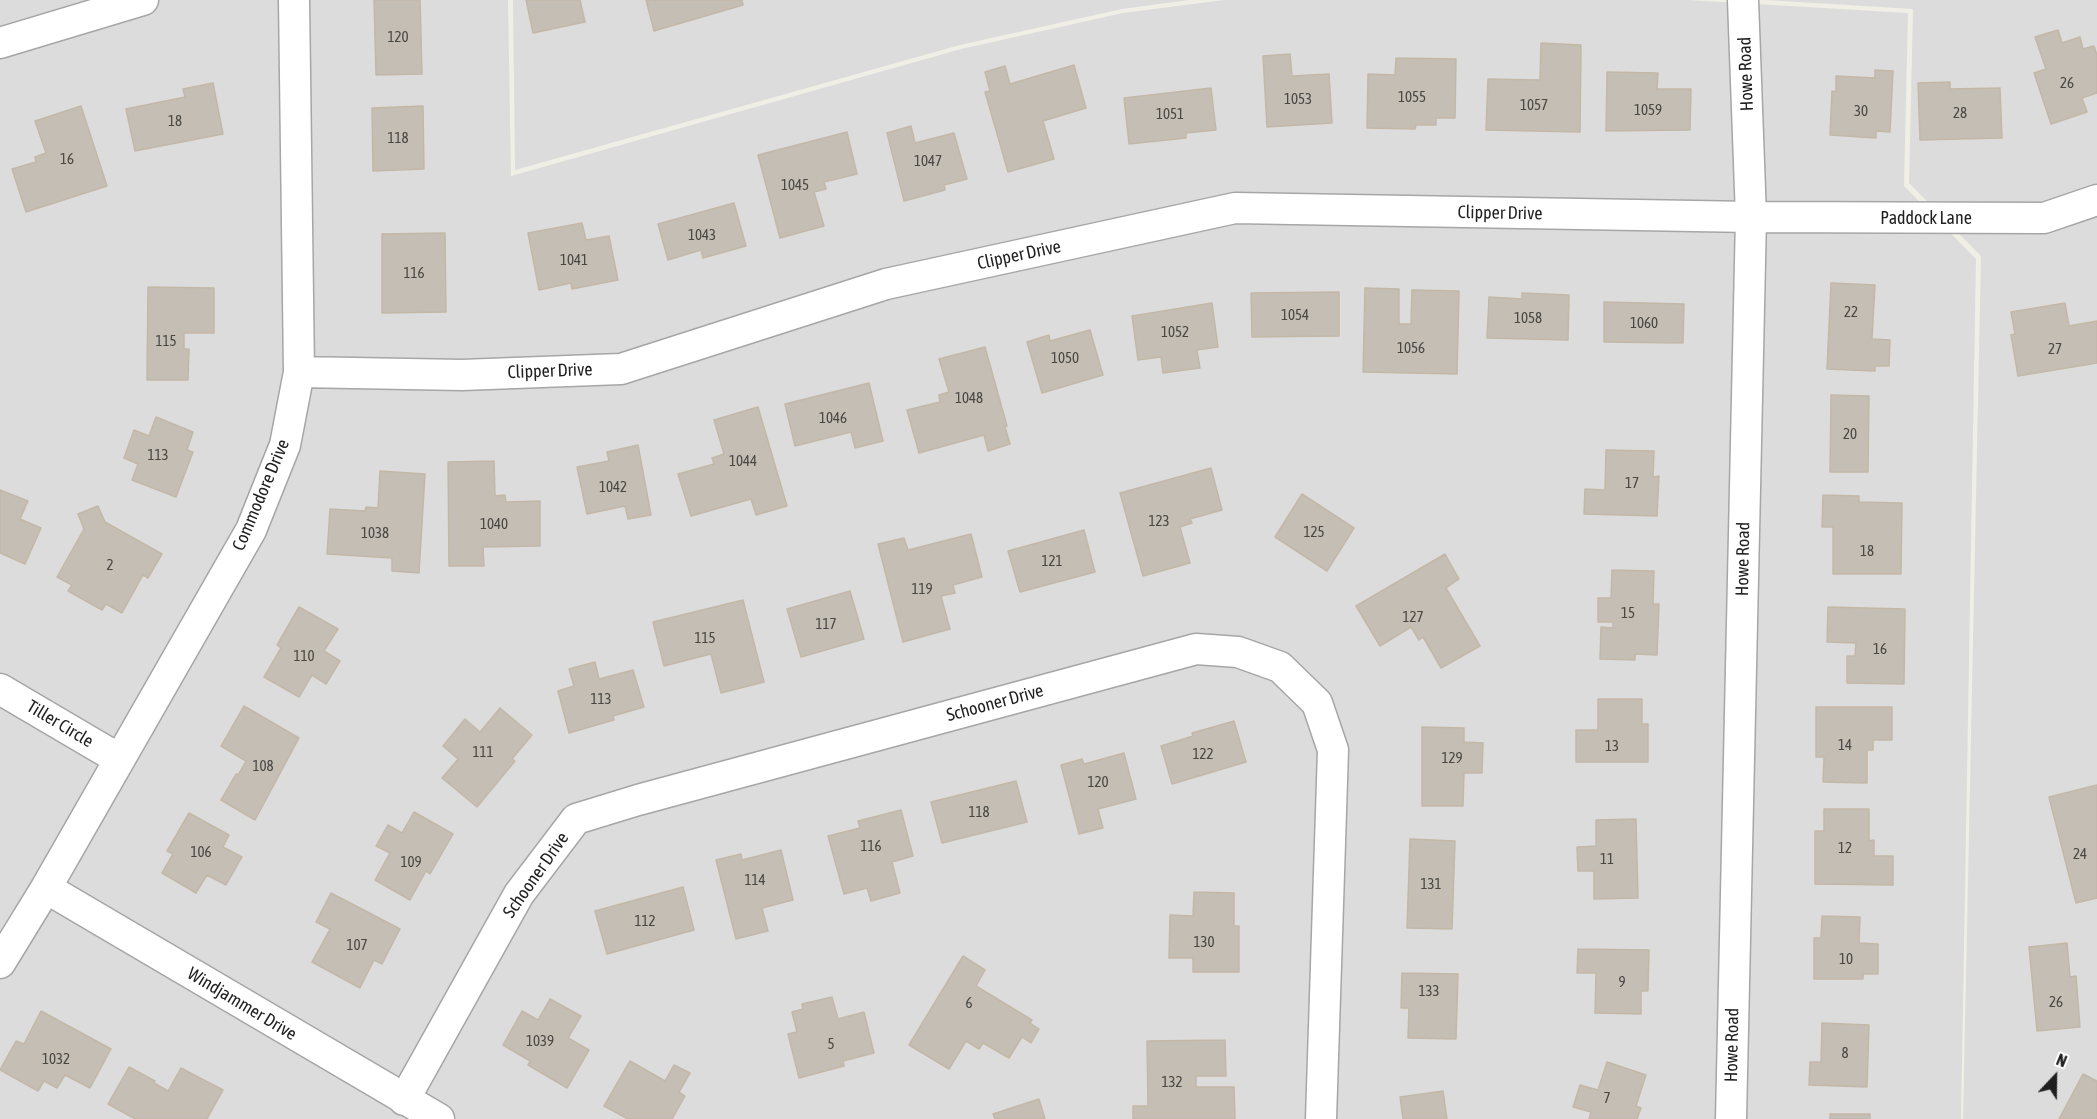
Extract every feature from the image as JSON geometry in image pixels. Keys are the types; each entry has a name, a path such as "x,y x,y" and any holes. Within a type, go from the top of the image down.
{"street":[{"path":"0,43 143,0"},
{"name":"Commodore Drive","path":"0,963 46,888 250,530 285,445 299,372 294,0"},
{"name":"Howe Road","path":"1731,1119 1751,217 1743,0"},
{"name":"Paddock Lane","path":"1751,217 2044,218 2097,200"},
{"name":"Clipper Drive","path":"299,372 462,375 621,369 885,284 1235,208 1751,217"},
{"name":"Schooner Drive","path":"404,1100 519,894 576,819 638,800 1196,649 1238,652 1280,667 1317,704 1333,750 1321,1119"},
{"name":"Tiller Circle","path":"0,689 119,759"},
{"name":"Windjammer Drive","path":"46,888 439,1119"}],"shaded area":[{"path":"0,0 508,0 511,176 961,49 1123,13 1224,0 1688,0 1908,13 1904,186 1976,259 1961,1119 0,1119"},
{"path":"513,0 1189,0 1122,9 960,45 515,170"},
{"path":"1765,0 2097,0 2097,1119 1963,1119 1981,256 1909,183 1913,9"}],"building":[{"path":"374,0 420,0 422,74 376,75"},
{"path":"526,0 580,0 585,22 533,33"},
{"path":"646,0 742,0 743,5 654,31"},
{"path":"2058,30 2062,43 2080,37 2083,49 2094,46 2097,55 2097,93 2082,98 2087,112 2051,124 2034,73 2046,69 2035,37"},
{"path":"1541,43 1581,45 1580,132 1486,130 1488,79 1540,80"},
{"path":"1290,54 1292,76 1329,74 1332,123 1267,127 1263,56"},
{"path":"1396,58 1456,59 1455,118 1436,118 1436,125 1416,125 1415,129 1367,128 1368,74 1395,75"},
{"path":"1074,65 1086,108 1043,121 1054,159 1008,172 985,92 990,91 985,72 1005,66 1010,84"},
{"path":"1875,70 1893,71 1890,132 1876,131 1876,138 1830,135 1832,91 1836,92 1836,76 1875,78"},
{"path":"1607,72 1658,73 1657,89 1691,89 1690,130 1606,131"},
{"path":"1950,82 1950,89 2000,88 2002,138 1920,140 1918,83"},
{"path":"213,83 223,134 135,151 126,109 185,97 183,89"},
{"path":"1211,88 1216,130 1186,133 1186,138 1129,144 1124,98"},
{"path":"81,106 107,186 26,212 12,169 36,162 35,157 46,153 35,121"},
{"path":"423,106 424,169 373,171 372,108"},
{"path":"911,126 915,143 954,133 967,179 944,185 945,190 904,201 887,133"},
{"path":"847,132 857,174 824,182 826,189 814,192 824,226 780,238 758,155"},
{"path":"734,203 746,246 703,258 701,250 668,260 658,224"},
{"path":"582,223 586,240 609,236 618,280 572,289 571,283 539,290 528,233"},
{"path":"445,233 446,312 382,313 382,234"},
{"path":"1831,283 1875,285 1872,339 1890,340 1889,366 1875,366 1875,371 1827,369"},
{"path":"148,287 214,288 214,333 184,333 184,349 189,349 188,380 147,380"},
{"path":"1365,288 1399,289 1399,324 1411,324 1412,290 1459,291 1457,374 1363,372"},
{"path":"1339,292 1339,336 1252,337 1251,293"},
{"path":"1522,293 1569,295 1568,340 1487,338 1489,297 1522,299"},
{"path":"1604,302 1684,304 1683,343 1604,342"},
{"path":"1212,303 1218,347 1197,350 1200,368 1163,373 1161,357 1138,360 1132,316"},
{"path":"2065,303 2069,326 2097,321 2097,363 2018,376 2011,335 2015,334 2011,312"},
{"path":"1090,330 1103,375 1042,393 1027,342 1049,335 1050,341"},
{"path":"985,347 1010,444 988,451 984,435 919,453 907,410 940,402 939,395 949,392 939,359"},
{"path":"869,383 883,441 855,448 851,432 795,446 785,404"},
{"path":"1831,395 1869,396 1868,472 1830,472"},
{"path":"758,407 787,506 756,515 751,499 691,516 678,474 714,464 712,458 724,454 714,420"},
{"path":"156,417 193,432 187,450 193,452 176,497 132,480 138,464 124,458 134,430 149,436"},
{"path":"638,445 651,515 628,519 625,506 587,514 577,467 609,461 607,452"},
{"path":"1606,450 1654,451 1653,477 1659,476 1657,516 1584,514 1585,489 1605,490"},
{"path":"494,461 495,496 505,495 506,502 540,501 540,546 483,547 484,566 449,566 448,462"},
{"path":"1211,468 1222,510 1190,519 1192,523 1180,527 1190,563 1143,576 1120,493"},
{"path":"380,471 425,474 419,573 392,571 392,558 327,554 330,509 365,511 366,507 378,508"},
{"path":"0,490 28,501 20,519 41,528 25,564 0,553"},
{"path":"1302,494 1354,528 1327,571 1275,537"},
{"path":"1823,495 1859,496 1859,502 1902,503 1901,574 1833,574 1833,527 1822,527"},
{"path":"98,506 105,522 162,554 148,578 143,575 122,613 106,604 102,610 68,591 72,585 57,577 84,529 78,514"},
{"path":"1084,530 1095,572 1020,592 1008,551"},
{"path":"971,534 982,577 953,585 955,593 941,596 950,629 903,642 878,544 904,538 908,550"},
{"path":"1445,554 1459,579 1446,588 1480,646 1441,668 1423,637 1419,640 1411,627 1380,646 1356,606"},
{"path":"1612,570 1654,571 1653,604 1659,604 1657,655 1635,654 1635,660 1600,659 1601,627 1613,628 1613,622 1598,622 1598,598 1611,598"},
{"path":"850,591 864,639 801,657 787,609"},
{"path":"743,600 764,682 721,693 711,654 664,666 653,622"},
{"path":"299,607 338,629 324,651 340,661 326,684 312,675 299,697 264,677 281,648 277,645"},
{"path":"1828,607 1905,609 1904,684 1847,683 1847,656 1855,656 1856,643 1827,642"},
{"path":"595,662 599,679 633,670 644,707 613,716 614,720 569,733 558,691 574,686 569,669"},
{"path":"1598,699 1642,699 1642,724 1648,724 1648,762 1576,762 1576,730 1598,730"},
{"path":"244,706 299,738 255,820 221,800 246,761 221,746"},
{"path":"1816,707 1892,707 1892,740 1873,740 1873,750 1867,750 1867,783 1823,782 1824,757 1816,757"},
{"path":"500,708 532,735 512,759 515,761 477,807 442,778 458,759 443,746 465,719 480,732"},
{"path":"1234,721 1246,762 1172,784 1161,746 1193,736 1192,733"},
{"path":"1422,727 1464,728 1464,742 1483,743 1482,773 1464,773 1463,806 1422,806"},
{"path":"1124,753 1136,799 1098,809 1103,828 1079,834 1061,765 1082,759 1084,764"},
{"path":"1016,781 1027,822 942,843 931,802"},
{"path":"2097,785 2097,898 2076,903 2049,797"},
{"path":"1824,809 1869,809 1869,841 1874,840 1874,856 1893,856 1893,885 1815,884 1815,831 1824,831"},
{"path":"901,810 913,856 892,862 900,893 871,901 867,888 844,894 828,836 860,828 858,821"},
{"path":"414,812 453,834 430,874 426,871 410,900 375,880 390,853 376,846 388,825 402,833"},
{"path":"189,813 229,835 223,847 242,857 226,885 207,875 196,893 162,873 173,854 167,851"},
{"path":"1636,819 1638,898 1594,899 1594,871 1578,871 1577,847 1596,846 1596,820"},
{"path":"1410,839 1455,841 1452,929 1407,928"},
{"path":"781,850 793,900 762,908 768,931 736,939 716,860 741,854 742,860"},
{"path":"683,887 694,930 607,954 595,911"},
{"path":"1194,892 1234,893 1234,926 1239,926 1239,972 1193,972 1193,958 1169,958 1170,915 1193,916"},
{"path":"331,893 400,929 382,964 374,960 360,988 312,962 330,929 316,922"},
{"path":"1822,916 1860,917 1859,943 1878,944 1878,974 1863,974 1863,979 1814,979 1814,938 1821,938"},
{"path":"2067,943 2070,977 2076,976 2080,1027 2037,1031 2029,947"},
{"path":"1578,949 1649,950 1648,991 1641,991 1641,1014 1595,1013 1596,973 1577,973"},
{"path":"963,956 985,970 976,986 1032,1020 1030,1023 1039,1029 1031,1043 1022,1037 1009,1058 983,1043 979,1049 966,1041 949,1069 909,1045"},
{"path":"1402,973 1458,974 1456,1039 1408,1038 1409,1008 1401,1008"},
{"path":"832,997 838,1019 864,1012 874,1053 843,1061 844,1066 799,1078 788,1034 797,1032 792,1012 803,1009 802,1004"},
{"path":"550,999 581,1016 568,1038 589,1050 567,1088 528,1065 530,1061 503,1045 522,1011 538,1020"},
{"path":"41,1011 111,1049 90,1088 65,1075 57,1088 44,1081 38,1091 0,1070 16,1041 24,1044"},
{"path":"1822,1023 1869,1025 1867,1087 1809,1085 1810,1062 1821,1062"},
{"path":"1225,1040 1226,1076 1196,1076 1196,1087 1234,1087 1235,1119 1133,1119 1133,1106 1148,1106 1147,1041"},
{"path":"630,1061 665,1081 674,1065 690,1073 679,1092 685,1096 672,1119 628,1119 604,1106"},
{"path":"1607,1062 1646,1075 1636,1106 1641,1108 1637,1119 1589,1119 1591,1112 1573,1107 1580,1085 1598,1090"},
{"path":"129,1067 168,1091 181,1068 223,1090 207,1119 135,1119 108,1104"},
{"path":"2083,1074 2097,1081 2097,1119 2059,1119"},
{"path":"1443,1091 1447,1119 1403,1119 1400,1097"},
{"path":"1039,1099 1045,1119 995,1119 993,1114"},
{"path":"1830,1114 1870,1114 1870,1119 1830,1119"}]}
